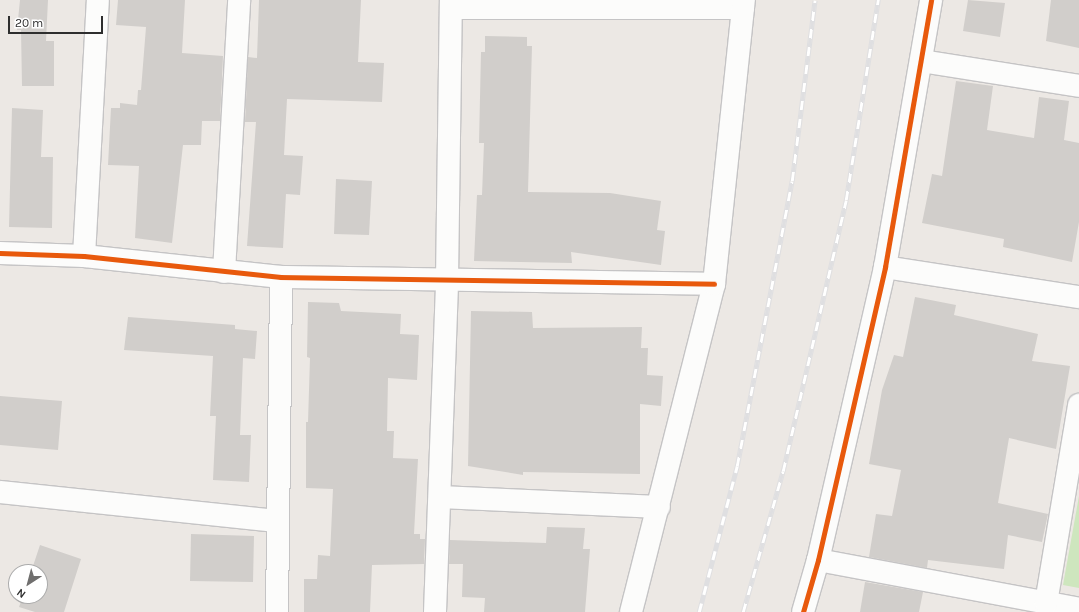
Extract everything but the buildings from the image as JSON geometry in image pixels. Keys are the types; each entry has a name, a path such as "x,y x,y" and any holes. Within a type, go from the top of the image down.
{"street":[{"path":"84,256 98,0"},
{"path":"224,272 239,0"},
{"path":"803,612 818,560 885,266 922,61 931,0"},
{"path":"435,612 446,280 451,4 744,4 714,284 659,507 630,612"},
{"path":"922,61 1079,86"},
{"path":"0,253 84,256 281,277 714,284"},
{"path":"885,266 1079,297"},
{"path":"277,612 281,277"},
{"path":"1046,603 1079,405"},
{"path":"0,492 277,521"},
{"path":"440,497 659,507"},
{"path":"818,560 1079,609"}],"green space":[{"path":"1079,496 1079,588 1063,585"}],"railway":[{"path":"699,612 737,466 792,181 815,0"},
{"path":"743,612 783,471 846,200 878,0"}],"cycle path":[{"path":"803,612 818,560 885,267 931,0"},
{"path":"0,253 84,256 281,277 714,284"}]}
